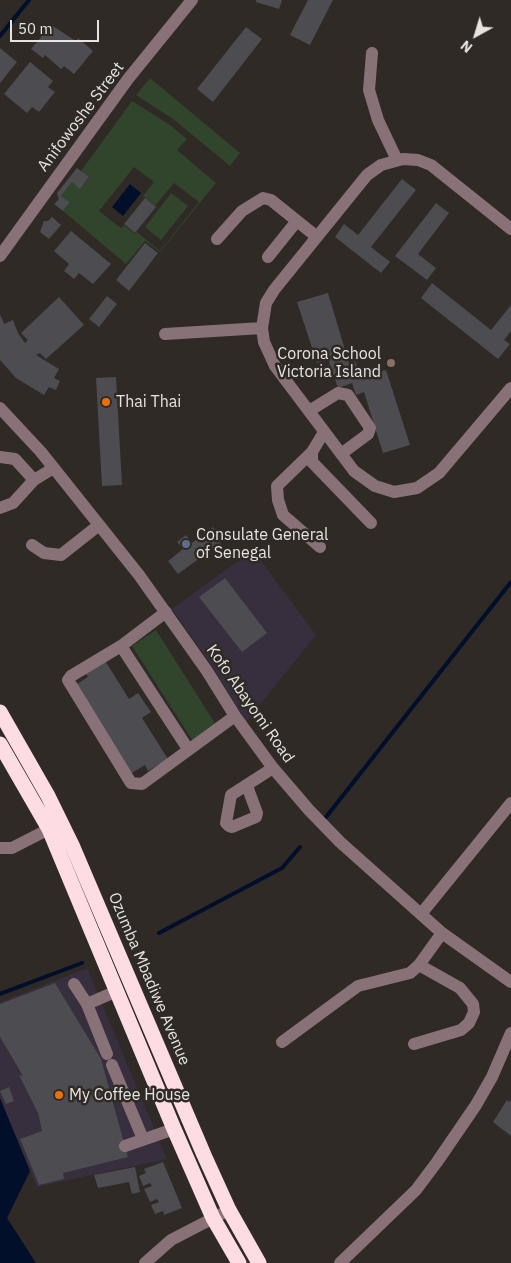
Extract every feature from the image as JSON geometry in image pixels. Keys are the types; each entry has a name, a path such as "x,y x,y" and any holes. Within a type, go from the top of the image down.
{"highway":[{"name":"Ozumba Mbadiwe Avenue","path":"0,712 48,796 72,845 229,1210 259,1263"},
{"name":"Ozumba Mbadiwe Avenue","path":"0,744 49,829 213,1218 239,1263"}],"street":[{"name":"Anifowoshe Street","path":"0,256 128,79 192,0"},
{"path":"372,53 369,90 378,120 396,160"},
{"path":"511,229 430,164 418,160 396,160 381,165 367,175 274,290 266,303 262,328 264,342 275,366 354,471 375,486 394,492 417,488 439,473 511,388"},
{"path":"217,239 242,211 263,198 270,200 317,237"},
{"path":"268,257 296,222"},
{"path":"165,334 262,328"},
{"path":"309,411 338,394 348,395 370,428 368,434 341,454"},
{"name":"Kofo Abayomi Road","path":"0,408 41,452 52,469 99,525 166,612 235,716 273,768 340,842 442,932 511,982"},
{"path":"320,546 283,515 278,500 277,486 312,452 324,432"},
{"path":"312,452 312,462 371,523"},
{"path":"0,457 15,459 34,480"},
{"path":"0,508 13,503 21,497 34,480 52,469"},
{"path":"32,545 44,553 61,555 99,525"},
{"path":"166,612 122,646 68,680 131,783 142,784 235,716"},
{"path":"122,646 188,749"},
{"path":"247,786 273,768"},
{"path":"421,914 511,803"},
{"path":"0,848 12,848 49,829"},
{"path":"282,1042 358,986 399,978 410,973 419,965 442,932"},
{"path":"414,1044 461,1030 469,1023 474,1012 473,1004 460,988 419,965"},
{"path":"74,984 86,1004 143,1140"},
{"path":"86,1004 117,991"},
{"path":"340,1263 416,1190 459,1133 484,1091 511,1033"},
{"path":"125,1146 174,1128"},
{"path":"145,1263 172,1240 229,1210"}],"shaded area":[{"path":"253,550 316,635 246,722 214,669 172,609"},
{"path":"87,968 167,1159 37,1187 0,1098 0,1002"}],"green space":[{"path":"150,78 240,153 230,166 173,119 136,95"},
{"path":"132,101 170,125 187,139 177,150 216,183 160,252 145,241 126,264 63,211 70,202 61,196 72,182 80,188 89,178 81,171","holes":["134,167 154,182 143,196 155,206 174,183 199,202 160,251 137,232 135,234 124,225 121,228 99,211"]},
{"path":"171,193 188,206 161,240 145,227"},
{"path":"156,630 216,725 194,743 132,646"}],"water":[{"path":"130,184 141,193 123,216 112,207"},
{"path":"0,1098 30,1171 7,1218 36,1263 0,1263"}],"building":[{"path":"256,0 282,0 279,9 256,2"},
{"path":"308,0 333,0 310,45 290,35"},
{"path":"51,25 76,41 78,38 93,51 74,74 64,66 61,69 45,55 43,58 31,49"},
{"path":"246,27 262,39 213,102 197,89"},
{"path":"0,48 17,62 0,83"},
{"path":"30,62 53,81 48,87 55,92 39,112 32,107 27,113 4,94"},
{"path":"77,168 89,177 80,189 72,182 61,196 70,202 63,211 54,204 59,199 57,193"},
{"path":"402,179 416,190 371,247 390,262 381,273 335,237 344,224 358,235"},
{"path":"145,198 156,207 135,233 124,224"},
{"path":"436,203 449,213 418,254 436,268 427,280 395,256"},
{"path":"52,217 61,225 49,239 40,232 44,221 48,221"},
{"path":"71,231 111,264 93,284 79,273 74,279 64,271 69,264 54,251"},
{"path":"145,243 158,253 129,291 116,280"},
{"path":"432,283 491,330 511,305 511,331 504,340 510,344 498,359 421,298"},
{"path":"328,293 349,363 355,361 358,369 352,371 355,379 386,370 410,445 383,453 364,392 356,395 352,383 338,388 328,359 317,363 297,302"},
{"path":"107,296 117,304 99,327 89,319"},
{"path":"59,297 84,325 46,359 40,353 36,355 59,369 54,378 60,381 56,390 49,387 44,395 16,378 0,360 0,314 4,324 13,320 18,333 25,343 28,340 21,333"},
{"path":"116,377 122,485 102,486 96,378"},
{"path":"213,527 223,541 178,574 168,561 183,549 177,542 186,535 192,543"},
{"path":"225,578 267,633 242,652 199,597"},
{"path":"104,659 129,699 138,693 151,712 142,718 168,759 148,771 145,765 130,774 74,686 88,677 84,671"},
{"path":"55,983 101,1059 128,1157 63,1173 64,1179 39,1185 20,1139 42,1131 38,1113 19,1075 23,1076 0,1037 0,1004"},
{"path":"9,1087 14,1101 6,1104 0,1091"},
{"path":"507,1100 509,1102 511,1100 511,1136 493,1122"},
{"path":"163,1162 182,1208 164,1215 163,1211 155,1214 151,1205 159,1202 157,1199 150,1202 144,1189 152,1186 150,1183 143,1186 139,1176 146,1173 144,1169"},
{"path":"135,1167 140,1192 132,1194 129,1182 98,1188 94,1175"}],"waterway":[{"path":"0,36 29,0"},
{"path":"326,817 511,582"},
{"path":"159,933 282,868 300,847"},
{"path":"0,994 82,963"}],"place":[{"name":"Corona School Victoria Island","path":"391,363"},
{"name":"Thai Thai","path":"106,402"},
{"name":"Consulate General of Senegal","path":"186,544"},
{"name":"My Coffee House","path":"59,1095"}]}
